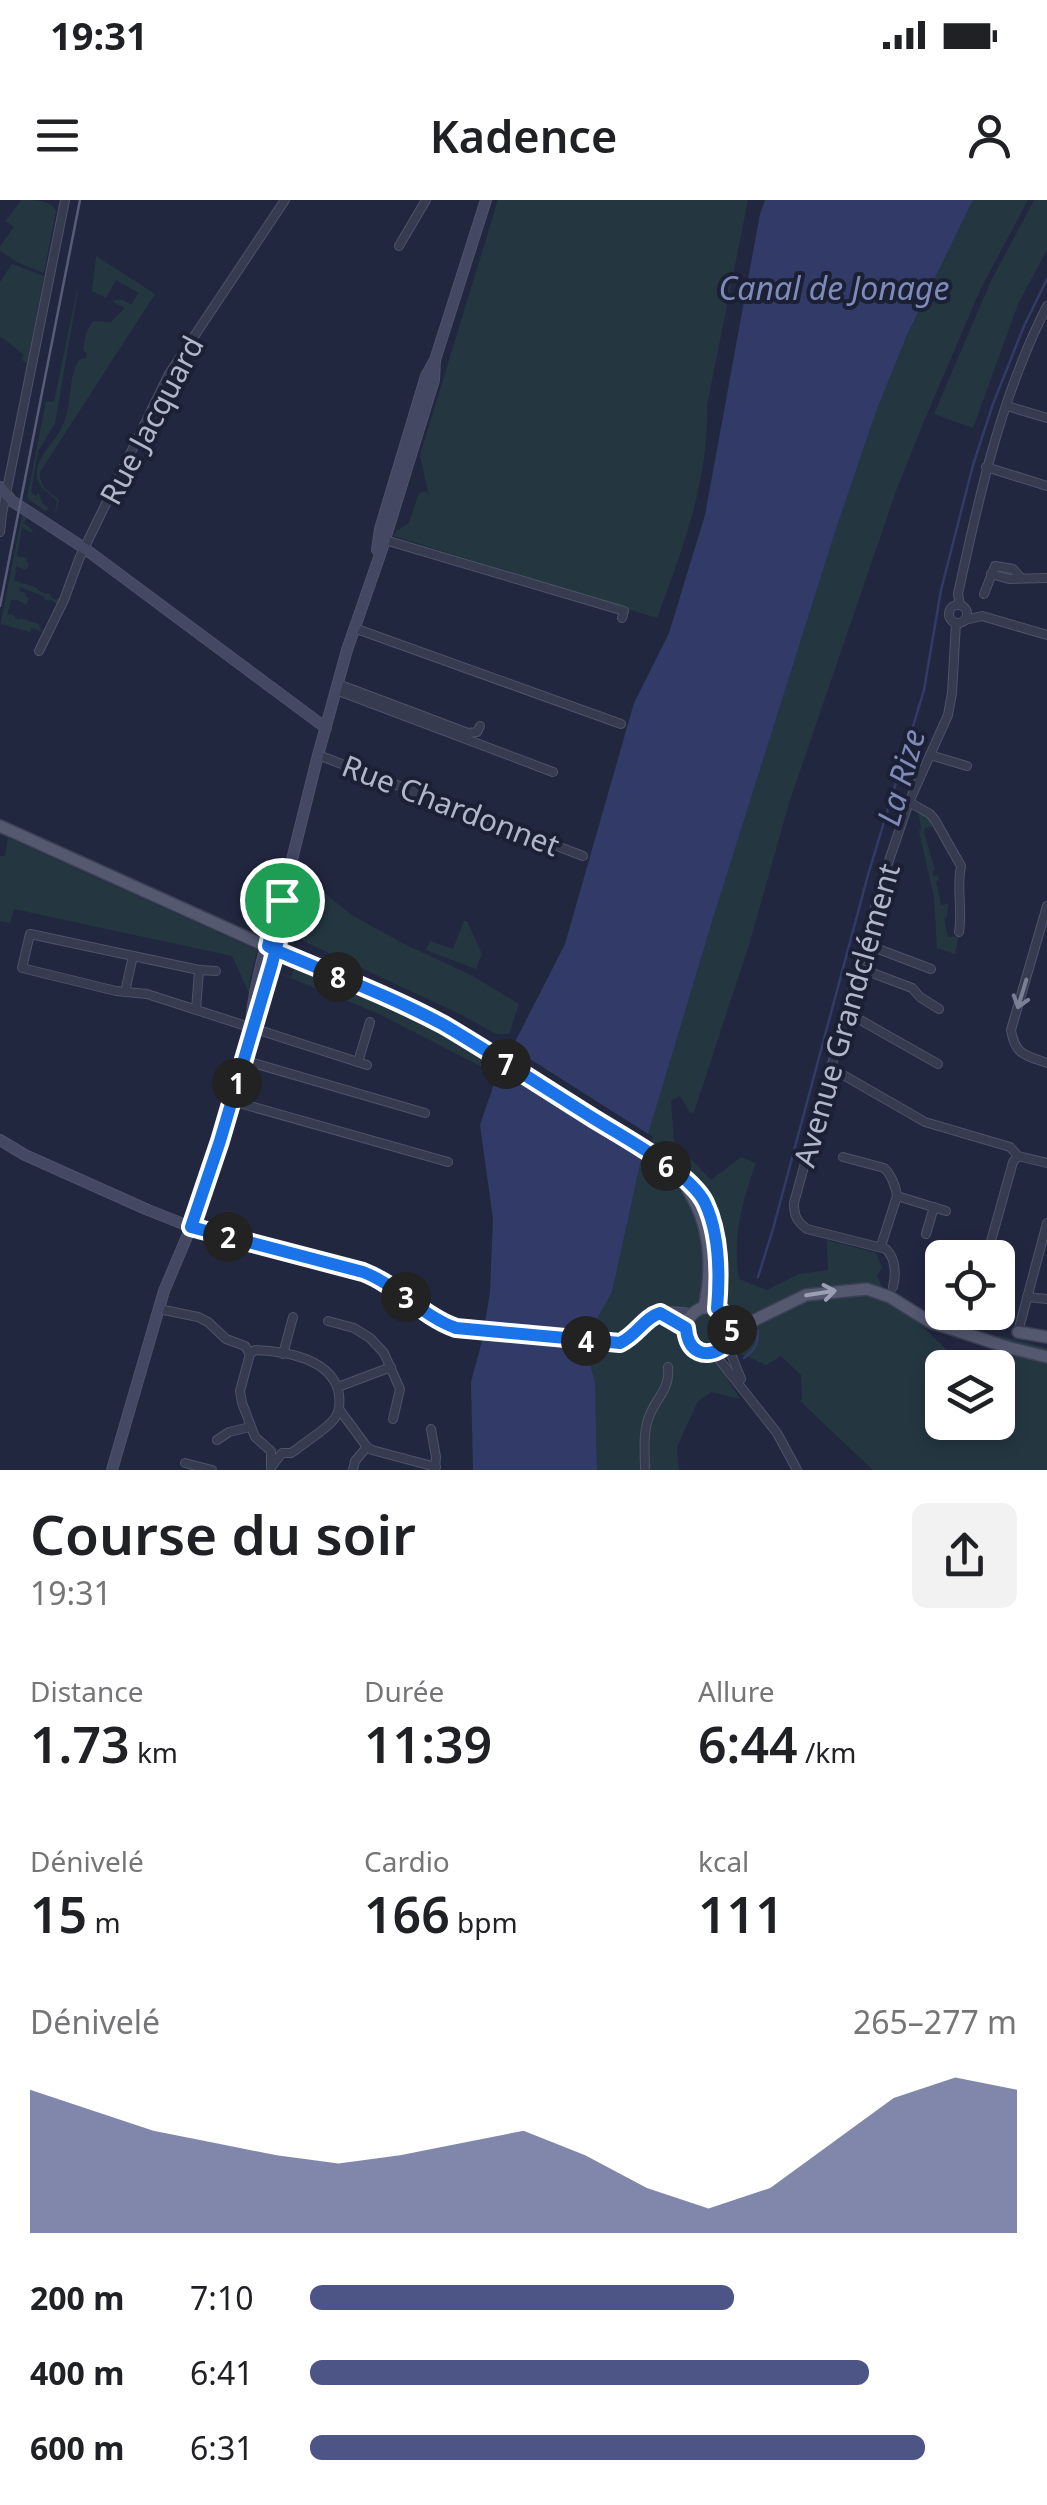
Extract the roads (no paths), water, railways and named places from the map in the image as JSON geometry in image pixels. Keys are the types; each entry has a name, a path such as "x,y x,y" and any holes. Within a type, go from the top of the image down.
{"main road":[{"path":"377,561 380,528 486,200"},
{"path":"112,1470 164,1291 191,1227 232,1101 318,755 354,628 434,380 435,360"},
{"path":"3,490 326,728"},
{"path":"385,512 386,536"},
{"path":"0,826 420,1012 661,1162 696,1189 712,1221 719,1273 704,1310 686,1328"},
{"path":"0,1140 25,1155 191,1227 363,1272 443,1323 468,1331 610,1344 628,1340 649,1318 660,1313 704,1310 729,1319 732,1331 727,1344 714,1352 701,1352 688,1340 686,1328"},
{"path":"732,1331 806,1295 867,1289 890,1297 930,1322 1047,1356"},
{"path":"660,1313 686,1328"},
{"path":"1018,1332 1047,1337"}],"street":[{"path":"0,532 3,490 65,200"},
{"name":"Rue Jacquard","path":"40,651 84,548 168,374 285,200"},
{"path":"399,246 426,200"},
{"path":"960,622 967,612 960,605 958,594 986,467 1047,306"},
{"path":"1008,406 1047,418"},
{"path":"986,467 1047,486"},
{"path":"386,536 624,611 622,618"},
{"path":"984,594 991,574 1010,579 1047,578"},
{"path":"960,605 949,611 950,620 960,622 982,616 1047,635"},
{"name":"Avenue Grandclément","path":"882,1246 806,1228 794,1215 794,1203 883,878 909,802 948,715 960,622"},
{"path":"354,628 621,724"},
{"path":"337,687 468,733 477,732 480,726"},
{"path":"337,687 552,772"},
{"name":"Rue Chardonnet","path":"318,755 583,856"},
{"path":"930,755 967,766"},
{"path":"909,802 930,814 962,866 959,932"},
{"path":"1047,906 1011,1030 1013,1044 1021,1054 1047,1062"},
{"path":"216,972 30,934 22,968 147,994 362,1064 370,1022"},
{"path":"866,944 931,969"},
{"path":"125,992 133,956"},
{"path":"859,968 912,988 939,1009"},
{"path":"196,1010 199,970"},
{"path":"846,1012 938,1064"},
{"path":"243,1060 425,1113"},
{"path":"831,1068 926,1122 1010,1147 1018,1156 1047,1163"},
{"path":"232,1101 448,1162"},
{"path":"991,1240 1018,1156"},
{"path":"843,1157 884,1168 896,1189 882,1246 892,1256 893,1287"},
{"path":"896,1196 946,1211"},
{"path":"926,1234 934,1207"},
{"path":"1018,1332 1047,1223"},
{"path":"1027,1297 1047,1298"},
{"path":"159,1309 198,1318 214,1326 226,1339 250,1350 284,1354 326,1368 338,1386 339,1409 334,1420 291,1453 271,1451 254,1437 250,1427 240,1391 250,1350"},
{"path":"284,1354 293,1317"},
{"path":"328,1321 354,1328 384,1354 400,1388 393,1419"},
{"path":"727,1344 750,1396"},
{"path":"714,1352 777,1433 797,1470"},
{"path":"338,1386 390,1367"},
{"path":"645,1470 645,1430 650,1413 666,1389 668,1367"},
{"path":"339,1409 367,1447 435,1468 431,1429"},
{"path":"218,1440 229,1432 250,1427"},
{"path":"353,1470 367,1447"},
{"path":"271,1451 272,1468"},
{"path":"272,1468 282,1453"},
{"path":"185,1463 212,1470"}],"water":[{"name":"Canal de Jonage","path":"765,200 973,200 907,335 835,532 643,1151 612,1292 589,1333 587,1354 595,1382 597,1470 473,1470 471,1382 490,1292 493,1219 480,1125 495,1081 565,944 634,703 669,633 705,515"}],"waterway":[{"name":"La Rize","path":"758,1277 868,875 924,690 941,590 973,465 1024,326 1047,279"},
{"name":"La Rize","path":"744,1358 755,1346 758,1331"}],"tram line":[{"path":"0,606 80,200"}]}
